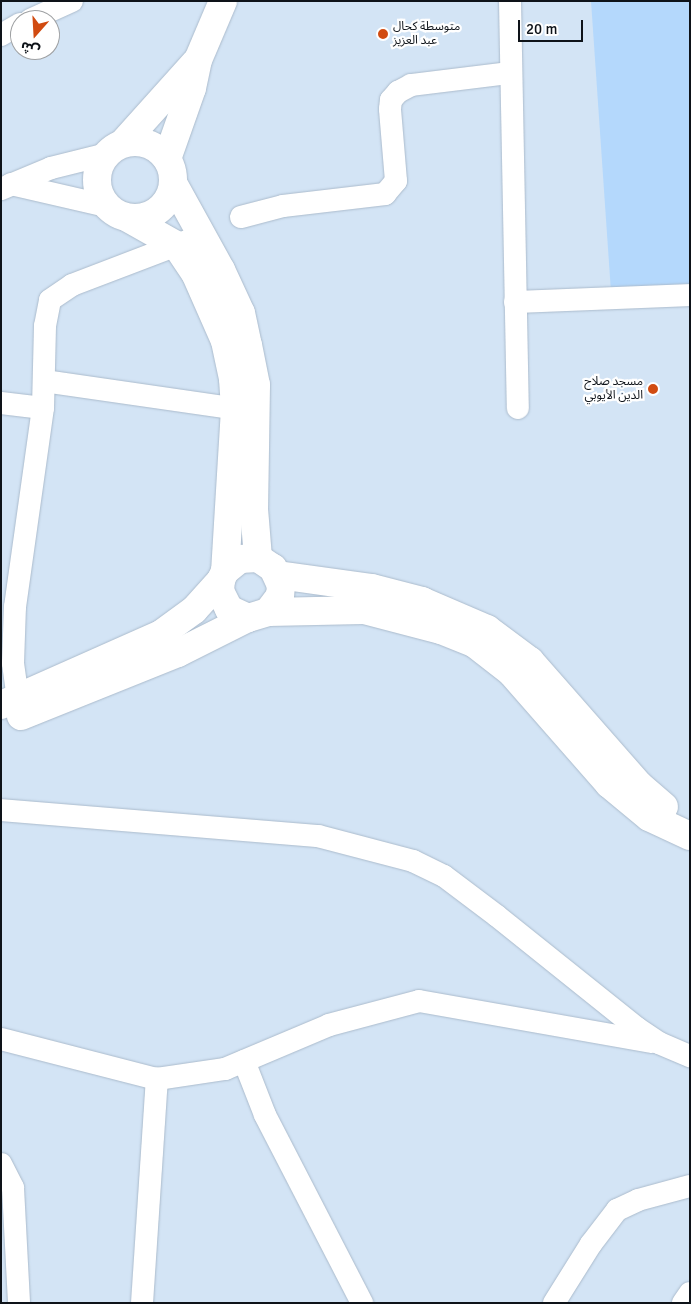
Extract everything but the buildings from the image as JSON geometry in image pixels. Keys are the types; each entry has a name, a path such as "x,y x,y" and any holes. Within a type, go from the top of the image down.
{"main road":[{"path":"117,212 153,214 170,195 170,171 198,60 223,1"},
{"path":"1,724 117,680 258,615 280,596 268,567 254,509 246,410 225,341 196,275 176,245 117,212 96,183 98,170 115,149 198,60"},
{"path":"115,149 148,143 170,171 241,313 256,385 246,410 220,591 229,609 258,615 364,610 441,630 475,644 511,672 609,784 649,817 690,836"},
{"path":"10,702 161,634 194,610 240,559 422,601 487,629 530,661 662,806 690,820"}],"street":[{"path":"52,10 72,1"},
{"path":"510,1 509,73 518,408"},
{"path":"241,217 283,206 385,194 396,181 390,109 391,100 398,92 411,85 509,73"},
{"path":"6,187 50,168 115,149"},
{"path":"6,187 117,212"},
{"path":"10,702 15,607 43,408 46,319 50,300 56,293 202,235"},
{"path":"514,302 690,295"},
{"path":"44,381 246,410"},
{"path":"1,402 43,408"},
{"path":"1,810 318,836 413,861 444,876 491,910 659,1043"},
{"path":"1,1039 157,1079 204,1074 244,1061 329,1025 419,1001 659,1043 690,1056"},
{"path":"244,1061 269,1124 362,1303"},
{"path":"142,1303 157,1079"},
{"path":"1,1164 13,1188 18,1303"},
{"path":"554,1303 587,1250 617,1210 638,1200 690,1186"},
{"path":"684,1303 690,1293"}],"shaded area":[{"path":"591,1 690,1 690,286 611,292"}],"place":[{"name":"متوسطة كحال عبد العزيز","path":"383,34"},
{"name":"مسجد صلاح الدين الأيوبي","path":"653,389"}]}
